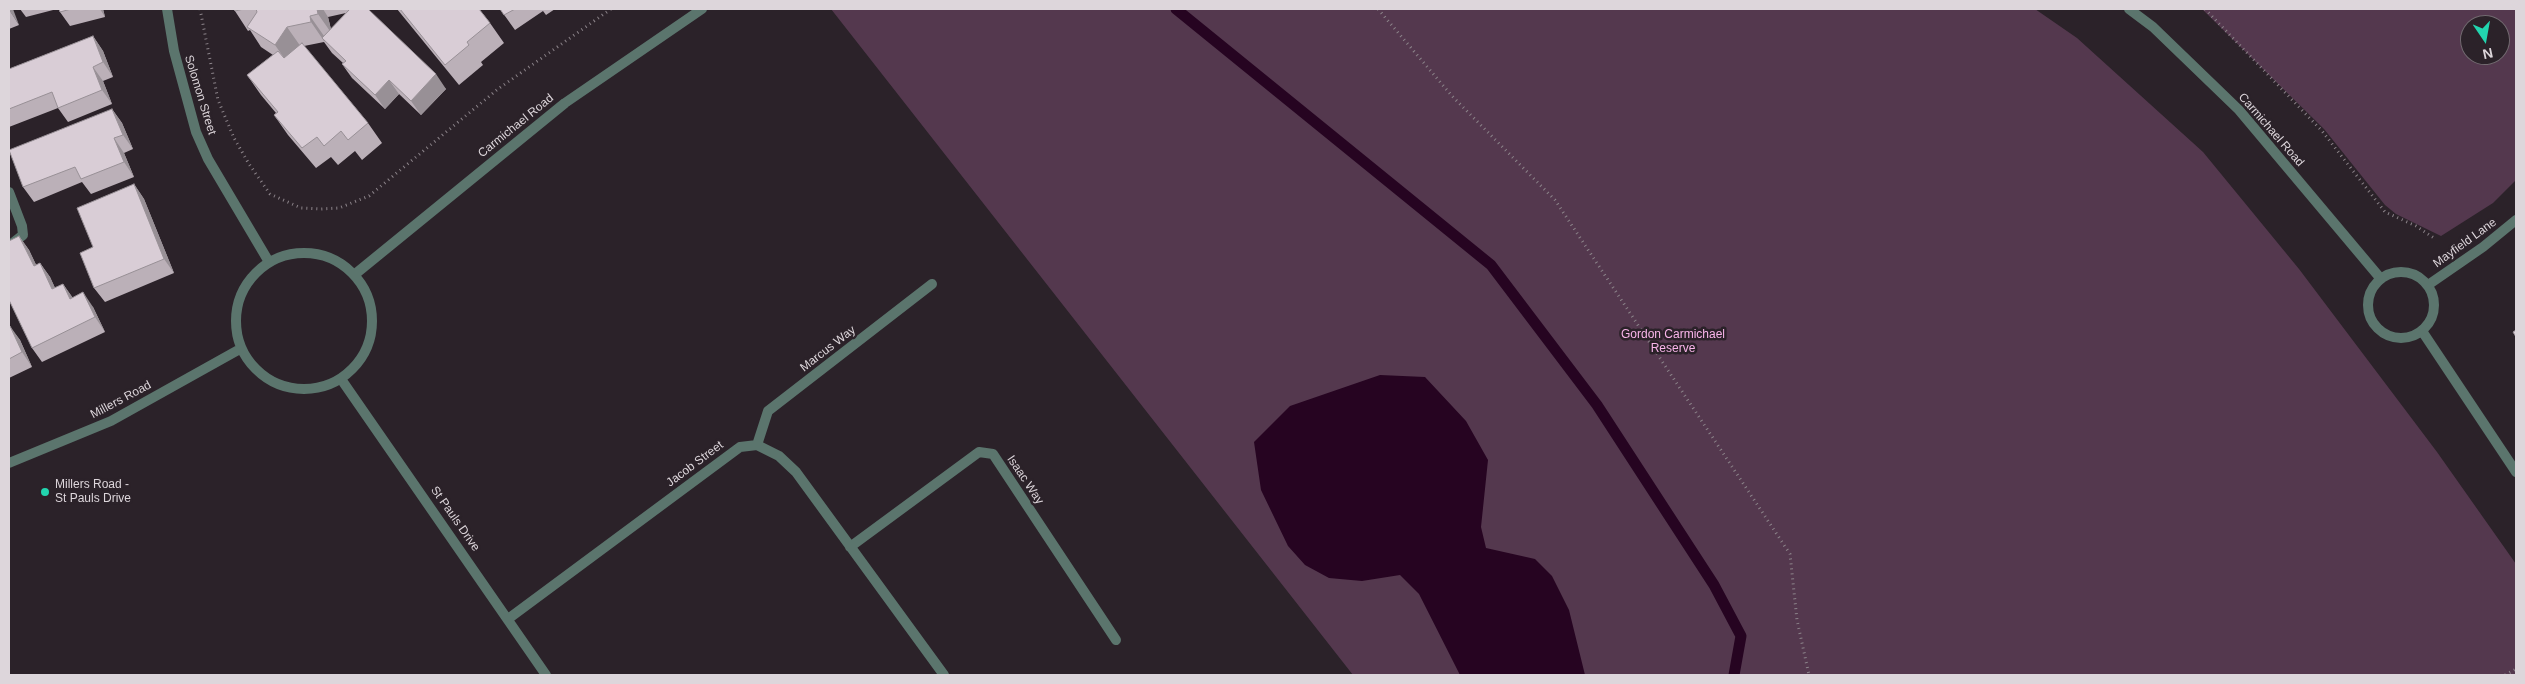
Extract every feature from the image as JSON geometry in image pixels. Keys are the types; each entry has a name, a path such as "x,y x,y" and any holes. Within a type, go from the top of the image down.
{"street":[{"name":"Solomon Street","path":"167,9 174,51 196,132 208,158 269,262"},
{"name":"Carmichael Road","path":"354,275 565,103 702,9"},
{"name":"Carmichael Road","path":"2129,9 2153,27 2238,110 2381,279"},
{"path":"9,192 22,226 23,235 9,246"},
{"name":"Mayfield Lane","path":"2428,285 2483,247 2516,220"},
{"path":"311,254 335,260 354,275 366,291 372,310 372,330 367,349 356,366 341,379 326,386 309,390 284,387 261,375 249,363 240,348 236,330 236,311 241,293 251,278 269,262 287,255 311,254"},
{"path":"2406,272 2418,276 2428,285 2434,301 2432,318 2422,331 2408,337 2393,337 2380,330 2371,319 2368,305 2371,290 2381,279 2393,273 2406,272"},
{"name":"Marcus Way","path":"757,445 768,411 932,284"},
{"path":"2422,331 2516,472"},
{"name":"Millers Road","path":"9,463 111,421 240,348"},
{"name":"St Pauls Drive","path":"341,379 546,675"},
{"path":"757,445 779,456 796,472 944,675"},
{"name":"Jacob Street","path":"508,619 740,447 757,445"},
{"name":"Isaac Way","path":"850,547 979,452 993,454 1116,640"}],"path":[{"path":"200,9 218,100 234,138 248,164 270,194 301,208 320,209 348,205 376,192 498,89 612,9"},
{"path":"1378,9 1452,96 1556,200 1790,554 1797,620 1808,675"},
{"path":"2205,9 2322,132 2385,212 2416,226 2434,238"},
{"path":"2505,675 2516,669"}],"green space":[{"name":"Gordon Carmichael Reserve","path":"831,9 2035,9 2077,38 2203,152 2299,269 2437,452 2516,564 2516,675 1353,675"},
{"path":"2202,9 2516,9 2516,180 2493,203 2441,236 2396,214 2385,205 2324,129"}],"shaded area":[{"path":"1380,375 1425,377 1466,421 1488,460 1481,527 1486,548 1535,559 1552,576 1569,610 1585,675 1460,675 1419,594 1400,575 1362,581 1329,578 1305,565 1288,546 1261,490 1254,442 1290,406"}],"building":[{"path":"59,9 71,9 60,12"},
{"path":"256,9 317,9 318,14 310,16 311,22 287,27 275,45 247,27 257,12"},
{"path":"350,9 368,9 436,74 411,101 389,80 375,95 342,64 346,61 322,38"},
{"path":"400,9 479,9 490,23 467,42 469,45 445,65"},
{"path":"500,9 515,9 504,15"},
{"path":"93,36 103,62 93,67 102,90 58,108 52,92 9,109 9,69"},
{"path":"302,43 368,123 348,140 341,131 324,146 317,137 302,148 274,115 278,112 247,75 278,51 284,58"},
{"path":"112,109 123,135 114,138 124,162 81,179 75,167 23,187 9,150"},
{"path":"134,184 164,259 94,288 80,253 93,247 77,208"},
{"path":"19,236 34,266 40,263 52,289 63,284 70,299 83,292 95,317 32,348 9,300 9,241"},
{"path":"9,326 22,352 9,359"}],"waterway":[{"path":"1176,9 1491,265 1597,405 1714,585 1741,636 1734,675"}],"place":[{"name":"Millers Road - St Pauls Drive","path":"45,492"}]}
